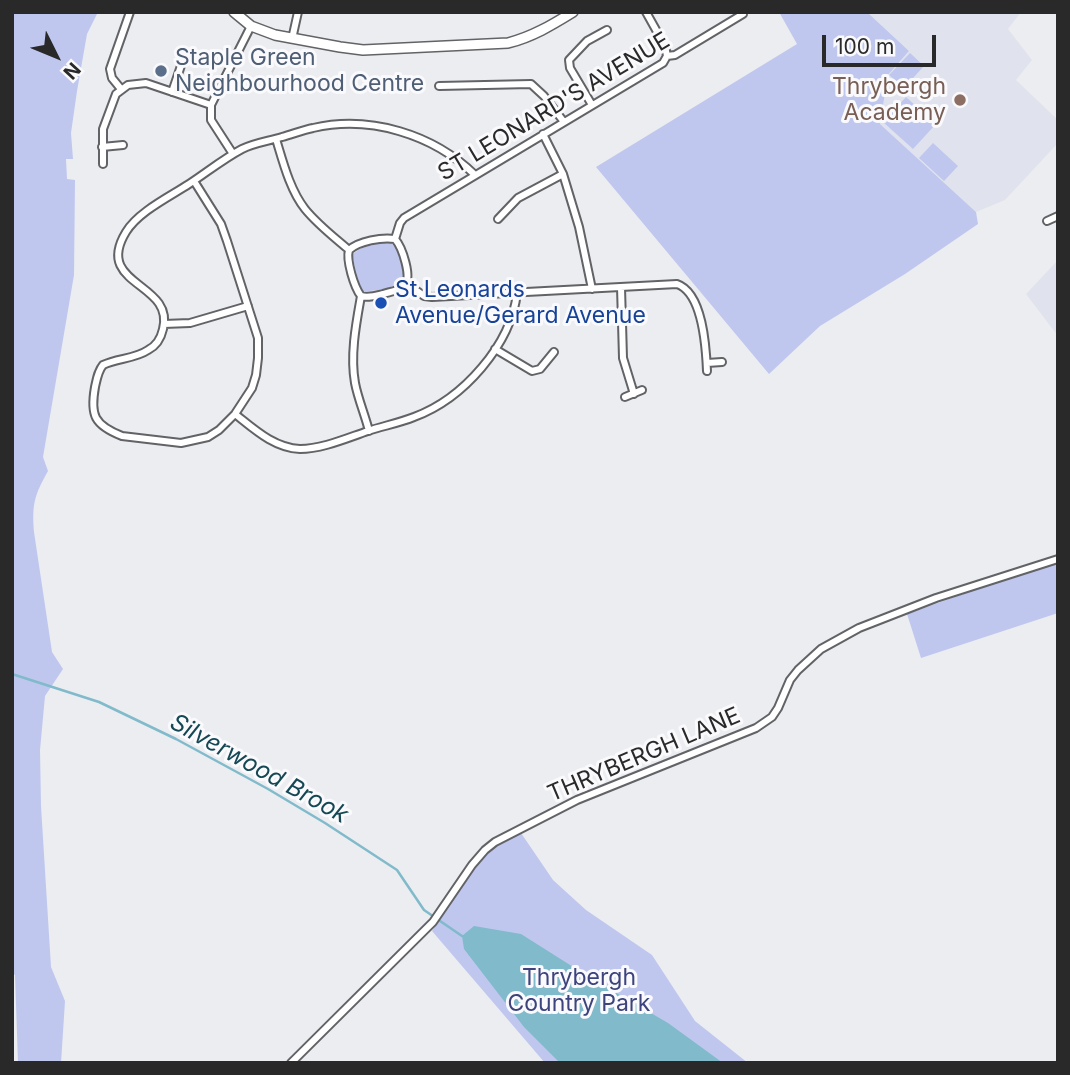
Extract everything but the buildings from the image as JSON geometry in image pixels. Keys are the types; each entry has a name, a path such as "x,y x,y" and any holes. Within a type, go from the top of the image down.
{"street":[{"path":"121,89 112,78 110,69 130,12"},
{"path":"234,12 251,26 275,35 363,50 497,44 523,40 573,12"},
{"path":"292,39 298,12"},
{"path":"646,12 665,46 667,56"},
{"name":"ST LEONARD'S AVENUE","path":"395,239 404,218 663,63 667,56 675,55 743,14"},
{"path":"233,154 211,120 211,105 251,26"},
{"path":"592,105 570,68 569,60 587,41 607,30"},
{"path":"172,92 185,54"},
{"path":"103,164 103,129 112,101 121,89 128,85 145,83 211,105"},
{"path":"439,86 531,84 564,122"},
{"path":"194,181 221,224 258,338 256,375 235,414 208,437 181,443 166,443 122,436 113,433 97,420 92,403 99,370 103,365 146,352 159,340 164,324 158,300 126,276 121,266 119,250 126,231 142,215 233,154 248,147 333,125 388,128 418,137 440,148 475,175"},
{"path":"543,134 563,174 579,227 592,289"},
{"path":"276,139 288,176 303,207 349,250"},
{"path":"102,147 123,145"},
{"path":"498,219 518,198 563,174"},
{"path":"1047,222 1058,216"},
{"path":"395,239 400,246 409,278 407,284 401,289 369,298 361,296 356,291 347,257 349,250 365,243 395,239"},
{"path":"407,284 424,296 432,297 677,284 684,286 694,301 701,322 707,367 722,362"},
{"path":"621,287 624,358 634,394"},
{"path":"235,414 274,443 301,449 415,417 446,400 472,378 495,349 515,307 517,293"},
{"path":"361,296 353,359 355,383 369,430"},
{"path":"164,324 190,323 247,306"},
{"path":"495,349 532,371 540,369 554,352"},
{"path":"625,397 642,390"},
{"name":"THRYBERGH LANE","path":"291,1063 433,922 472,864 495,842 577,800 756,727 772,717 790,680 798,670 821,649 859,628 936,598 1058,559"}],"shaded area":[{"name":"Thrybergh Academy","path":"867,12 1021,12 1008,29 1032,60 1016,80 1058,120 1058,143 1005,200 976,212 880,124 888,75 909,51"},
{"path":"1058,260 1058,336 1026,294"},
{"path":"474,926 521,934 668,1023 723,1063 560,1063 524,1027 464,949 462,936"}],"green space":[{"path":"12,12 98,12 87,34 77,91 71,133 73,159 66,159 67,179 75,180 74,275 43,457 48,471 37,494 33,514 52,652 63,669 45,696 40,750 51,967 65,1001 61,1063 18,1063 15,975 12,973"},
{"path":"779,12 867,12 909,51 888,75 880,124 976,212 978,224 905,274 820,326 769,374 596,167 797,44"},
{"path":"910,53 924,66 904,88 889,75"},
{"path":"906,97 936,124 913,149 883,122"},
{"path":"933,143 958,166 944,181 919,158"},
{"path":"389,242 398,253 404,277 400,283 393,286 363,291 352,256 364,248"},
{"path":"1058,560 1058,613 921,658 907,614"},
{"name":"Thrybergh Country Park","path":"521,833 553,880 586,910 652,955 695,1021 748,1063 545,1063 432,931 477,865 494,848"}],"waterway":[{"name":"Silverwood Brook","path":"12,674 99,702 176,739 268,789 397,870 424,910 462,936"}],"place":[{"name":"Staple Green Neighbourhood Centre","path":"161,71"},
{"name":"Thrybergh Academy","path":"960,100"},
{"name":"St Leonards Avenue/Gerard Avenue","path":"381,303"}]}
